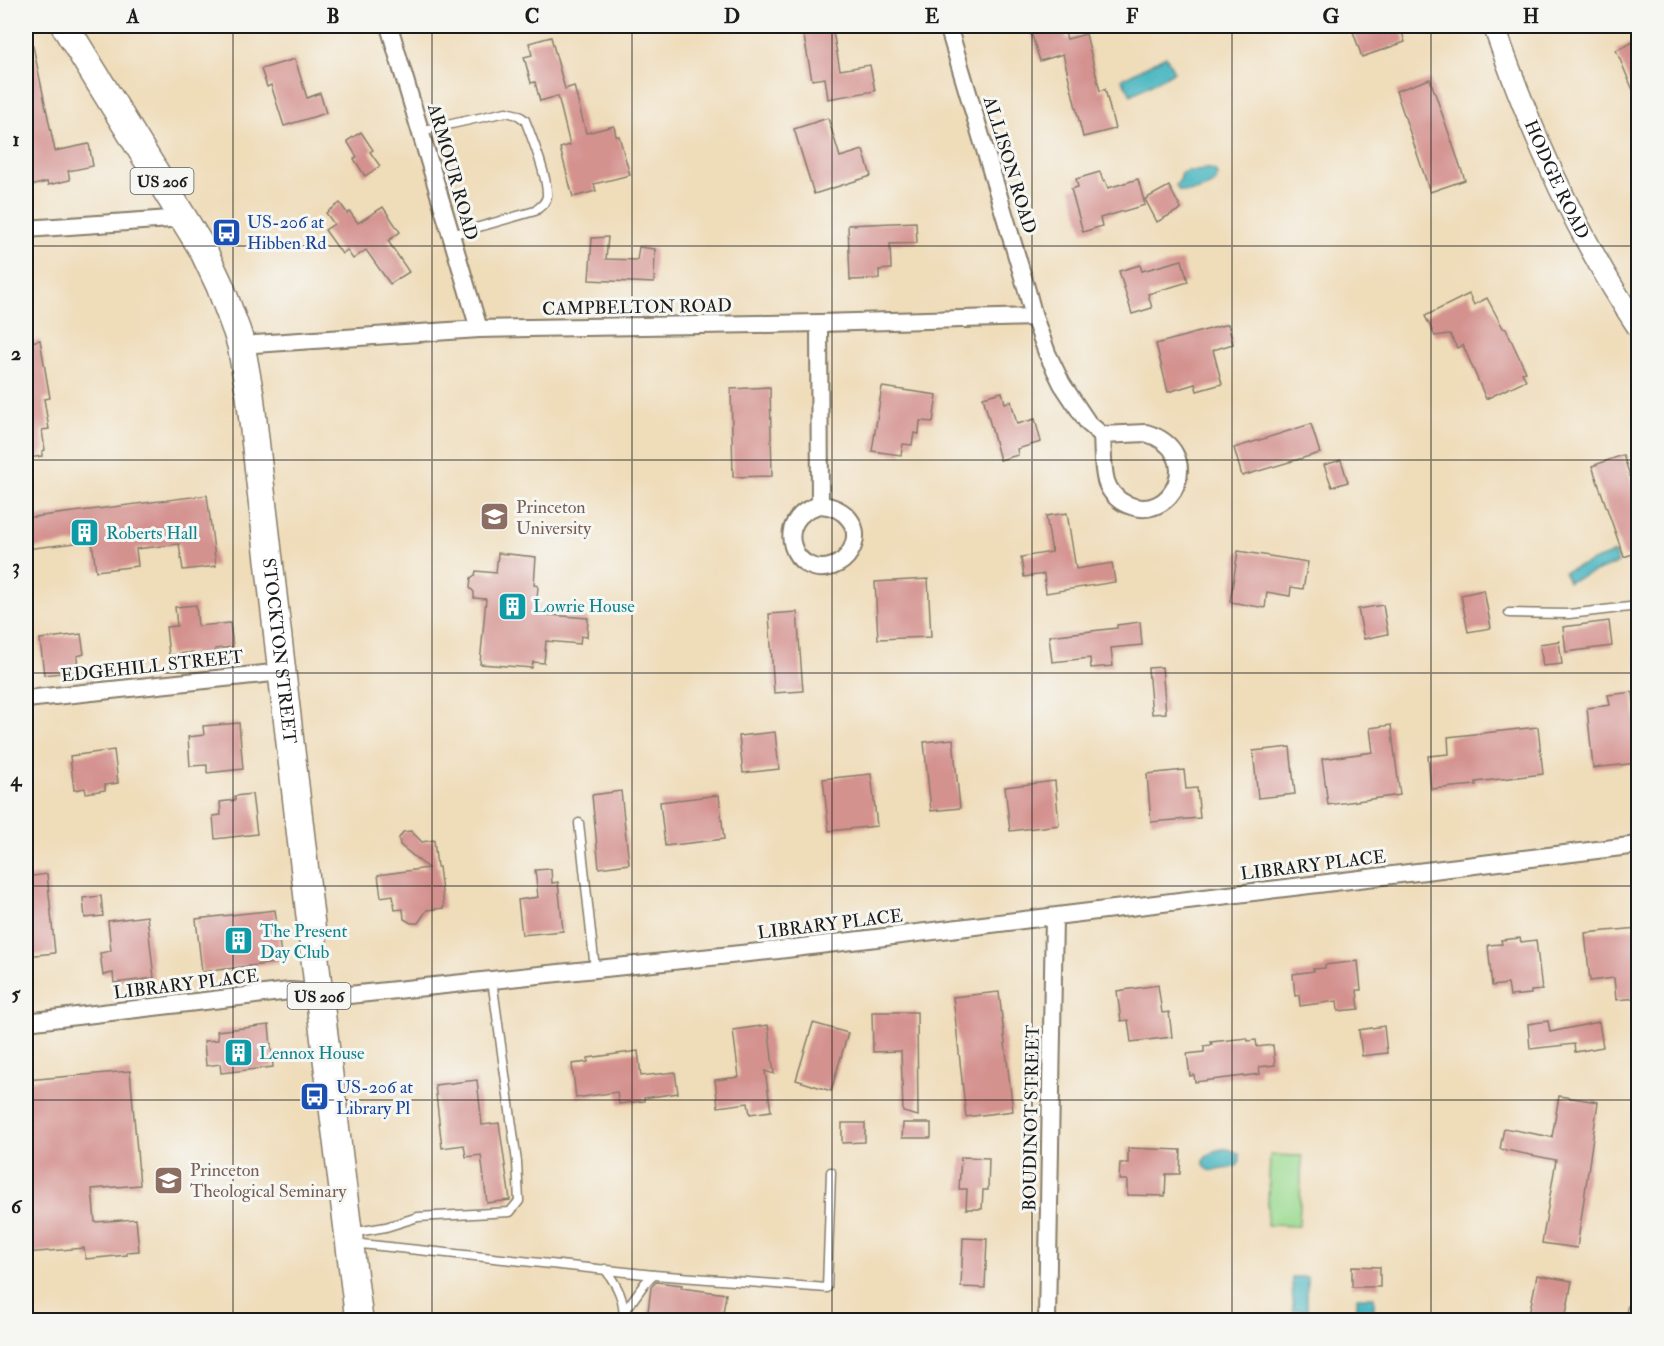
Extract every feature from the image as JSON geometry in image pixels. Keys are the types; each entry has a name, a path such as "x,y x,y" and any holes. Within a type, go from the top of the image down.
{"highway":[{"name":"STOCKTON STREET","path":"65,26 203,250 220,286 241,345 250,395 359,1320"}],"street":[{"name":"ARMOUR ROAD","path":"389,26 479,329"},
{"name":"ALLISON ROAD","path":"948,26 1034,317 1047,353 1062,384 1088,423 1102,435"},
{"name":"HODGE ROAD","path":"1494,26 1535,134 1565,199 1638,327"},
{"path":"26,229 185,218"},
{"name":"CAMPBELTON ROAD","path":"241,345 479,329 1034,317"},
{"path":"819,323 820,505"},
{"path":"1146,433 1168,444 1175,454 1179,478 1167,499 1156,506 1144,508 1132,507 1120,502 1106,482 1102,435 1146,433"},
{"name":"EDGEHILL STREET","path":"26,699 282,672"},
{"name":"LIBRARY PLACE","path":"26,1022 290,992 349,995 778,950 1638,845"},
{"name":"BOUDINOT STREET","path":"1047,1320 1054,917"},
{"path":"1637,1320 1638,1311"}],"lane":[{"path":"420,130 506,112 518,115 525,120 544,177 547,196 544,204 536,211 451,235"},
{"path":"1509,613 1569,614 1638,606"},
{"path":"579,823 596,969"},
{"path":"348,1238 418,1217 510,1212 519,1201 517,1162 492,980"},
{"path":"348,1238 654,1275 827,1288 831,1172"},
{"path":"605,1269 618,1286 624,1316"},
{"path":"624,1316 645,1283 654,1275"}],"green space":[{"path":"1270,1155 1302,1156 1299,1226 1267,1225"}],"water":[{"path":"1166,56 1174,72 1131,95 1122,79"},
{"path":"1207,168 1217,174 1214,184 1192,192 1178,190 1176,185 1182,173"},
{"path":"1614,553 1618,563 1568,582 1564,572"},
{"path":"1222,1149 1239,1153 1239,1164 1233,1168 1214,1171 1207,1169 1204,1159 1214,1151"},
{"path":"1292,1277 1307,1277 1307,1310 1293,1310"},
{"path":"1357,1297 1374,1297 1374,1320 1357,1320"}],"building":[{"path":"802,26 832,26 840,70 870,65 875,91 828,99 825,78 812,80"},
{"path":"1029,26 1063,26 1067,39 1086,34 1100,91 1105,89 1115,129 1083,137 1063,54 1040,61"},
{"path":"1351,26 1400,26 1405,42 1362,57"},
{"path":"551,37 565,89 574,86 586,133 614,126 630,175 594,184 596,191 573,197 560,148 570,145 558,96 540,101 535,82 531,83 524,57 532,55 529,43"},
{"path":"1638,40 1638,102 1616,50"},
{"path":"26,46 33,46 55,151 89,144 93,166 68,171 70,180 26,187"},
{"path":"295,59 307,98 320,93 326,113 284,126 271,85 267,87 261,69"},
{"path":"1430,79 1465,180 1430,192 1396,91"},
{"path":"828,118 840,157 863,150 871,176 814,194 794,129"},
{"path":"361,132 373,150 370,152 380,166 365,176 354,159 357,157 347,141"},
{"path":"1100,172 1108,188 1138,179 1145,205 1100,218 1102,226 1083,232 1071,189 1078,187 1076,179"},
{"path":"1169,186 1181,209 1157,222 1145,199"},
{"path":"340,203 358,223 383,207 400,232 388,241 409,272 390,284 366,250 353,259 347,250 342,254 325,230 334,224 326,213"},
{"path":"916,222 917,243 890,244 891,269 879,270 879,279 850,280 848,225"},
{"path":"608,237 606,259 637,260 639,247 655,249 654,283 589,280 592,238"},
{"path":"1182,260 1188,282 1148,294 1152,308 1132,314 1119,271 1140,265 1142,271"},
{"path":"1469,294 1474,305 1487,298 1503,328 1506,329 1526,372 1522,373 1526,380 1486,399 1463,345 1457,348 1450,334 1435,336 1425,316"},
{"path":"1228,324 1233,344 1213,350 1222,384 1197,391 1195,384 1168,392 1156,344"},
{"path":"40,340 50,398 44,399 49,429 42,430 45,450 42,451 42,456 28,458 26,343"},
{"path":"770,387 772,476 733,477 731,389"},
{"path":"882,387 937,395 933,422 920,421 919,434 914,433 912,445 903,444 901,455 872,451"},
{"path":"1002,392 1005,403 1011,401 1017,424 1035,419 1041,442 1017,449 1018,455 1000,460 983,397"},
{"path":"1311,424 1320,453 1242,476 1234,448"},
{"path":"1623,455 1638,499 1638,552 1624,557 1592,466"},
{"path":"1341,460 1348,482 1332,487 1324,465"},
{"name":"Roberts Hall","path":"207,495 216,566 183,570 179,544 136,549 138,566 96,571 92,541 26,549 26,518"},
{"path":"1067,513 1076,569 1112,563 1115,582 1046,593 1044,574 1024,577 1021,557 1052,552 1046,516"},
{"path":"1238,551 1308,562 1303,589 1291,587 1290,596 1267,592 1265,608 1230,602"},
{"name":"Lowrie House","path":"498,553 536,557 534,585 538,586 538,614 588,618 587,637 581,636 580,644 546,641 544,663 533,662 532,668 480,664 486,599 474,598 474,592 470,588 471,578 476,571 496,573"},
{"path":"928,579 931,637 878,639 875,582"},
{"path":"1484,590 1491,628 1468,632 1461,595"},
{"path":"196,605 198,626 230,623 233,647 215,649 215,653 193,655 193,652 169,655 166,627 177,626 175,607"},
{"path":"1383,605 1388,634 1364,639 1358,609"},
{"path":"797,612 803,691 774,693 769,614"},
{"path":"1609,621 1612,646 1566,652 1563,627"},
{"path":"1140,622 1142,645 1111,648 1113,666 1091,668 1090,658 1052,662 1049,636 1117,628 1117,625"},
{"path":"81,634 84,654 77,656 78,671 44,675 40,639"},
{"path":"1559,641 1562,664 1543,666 1540,644"},
{"path":"1162,667 1166,713 1152,714 1148,668"},
{"path":"1633,692 1638,763 1593,768 1587,708 1610,705 1608,695"},
{"path":"239,723 243,769 207,773 207,765 190,766 188,737 204,735 203,726"},
{"path":"1391,725 1400,795 1328,805 1322,759 1373,752 1370,728"},
{"path":"1538,727 1543,774 1476,782 1476,785 1431,789 1428,756 1449,754 1448,737"},
{"path":"775,732 779,769 743,773 739,736"},
{"path":"953,739 960,808 931,811 924,742"},
{"path":"1290,747 1295,794 1258,798 1253,751"},
{"path":"114,750 118,783 105,785 105,790 86,793 85,788 74,790 70,756"},
{"path":"1184,770 1186,789 1197,788 1200,818 1151,822 1147,774"},
{"path":"871,774 877,826 829,831 823,779"},
{"path":"1055,781 1059,825 1010,831 1005,787"},
{"path":"621,791 629,864 599,868 592,795"},
{"path":"252,794 257,834 215,839 213,816 221,815 220,802 235,800 235,796"},
{"path":"719,795 724,839 665,846 660,802"},
{"path":"411,831 422,842 434,840 444,908 427,910 418,923 411,923 404,919 403,909 395,910 393,895 381,897 378,875 428,868 400,845 399,838 403,832"},
{"path":"551,869 552,883 558,882 563,931 522,935 518,900 538,897 535,870"},
{"path":"47,874 55,953 26,956 26,877"},
{"path":"101,896 103,916 85,918 83,898"},
{"name":"The Present Day Club","path":"275,910 282,962 202,972 196,919"},
{"path":"147,916 154,978 114,983 113,973 103,975 100,953 111,951 108,921"},
{"path":"1638,928 1638,998 1616,1000 1614,978 1590,981 1585,933"},
{"path":"1520,938 1521,942 1536,940 1542,990 1531,991 1531,994 1510,996 1508,984 1492,986 1488,945 1502,944 1501,940"},
{"path":"1358,961 1361,990 1357,990 1359,1009 1338,1011 1337,1001 1300,1006 1299,995 1295,996 1293,974 1325,968 1325,965"},
{"path":"1158,985 1162,1013 1169,1012 1172,1037 1131,1042 1128,1020 1121,1021 1117,991"},
{"path":"999,992 1013,1111 966,1117 953,997"},
{"path":"872,1012 917,1012 918,1116 903,1112 901,1051 873,1052"},
{"path":"1548,1021 1550,1032 1599,1022 1603,1047 1575,1052 1574,1044 1530,1049 1528,1024"},
{"path":"813,1023 848,1033 831,1091 796,1080"},
{"name":"Lennox House","path":"269,1025 273,1067 221,1073 220,1064 206,1066 204,1041 218,1040 217,1031"},
{"path":"768,1025 774,1074 765,1071 771,1111 750,1114 748,1103 718,1107 715,1080 739,1077 733,1030"},
{"path":"1384,1026 1387,1053 1362,1056 1359,1030"},
{"path":"1247,1038 1248,1041 1256,1040 1257,1047 1273,1045 1275,1065 1259,1067 1260,1074 1195,1082 1194,1075 1190,1076 1187,1054 1204,1052 1204,1046 1212,1045 1211,1042"},
{"path":"638,1051 641,1076 675,1072 678,1093 619,1104 617,1092 576,1098 572,1064 588,1062 588,1058"},
{"path":"130,1071 140,1185 92,1189 95,1222 136,1219 139,1251 127,1252 127,1255 86,1259 84,1248 26,1253 26,1080"},
{"path":"477,1080 482,1125 499,1123 510,1200 487,1203 481,1155 466,1157 464,1145 442,1148 435,1085"},
{"path":"1559,1096 1598,1102 1577,1248 1542,1243 1556,1160 1500,1149 1504,1128 1552,1137"},
{"path":"842,1123 865,1123 865,1142 842,1143"},
{"path":"903,1123 931,1123 931,1138 902,1138"},
{"path":"1128,1148 1181,1150 1180,1174 1166,1174 1165,1196 1127,1195 1127,1180 1119,1180 1120,1163 1128,1163"},
{"path":"961,1157 989,1158 988,1190 983,1190 982,1209 966,1209 967,1189 959,1189"},
{"path":"963,1238 987,1239 985,1288 961,1287"},
{"path":"1352,1266 1380,1267 1380,1287 1352,1287"},
{"path":"1537,1275 1572,1281 1565,1320 1528,1320"},
{"path":"656,1282 726,1294 722,1320 647,1320 651,1287"}],"place":[{"name":"US-206 at Hibben Rd","path":"226,232"},
{"name":"Princeton University","path":"495,517"},
{"name":"Roberts Hall","path":"85,533"},
{"name":"Lowrie House","path":"512,606"},
{"name":"The Present Day Club","path":"239,941"},
{"name":"Lennox House","path":"238,1053"},
{"name":"US-206 at Library Pl","path":"315,1097"},
{"name":"Princeton Theological Seminary","path":"169,1180"}]}
